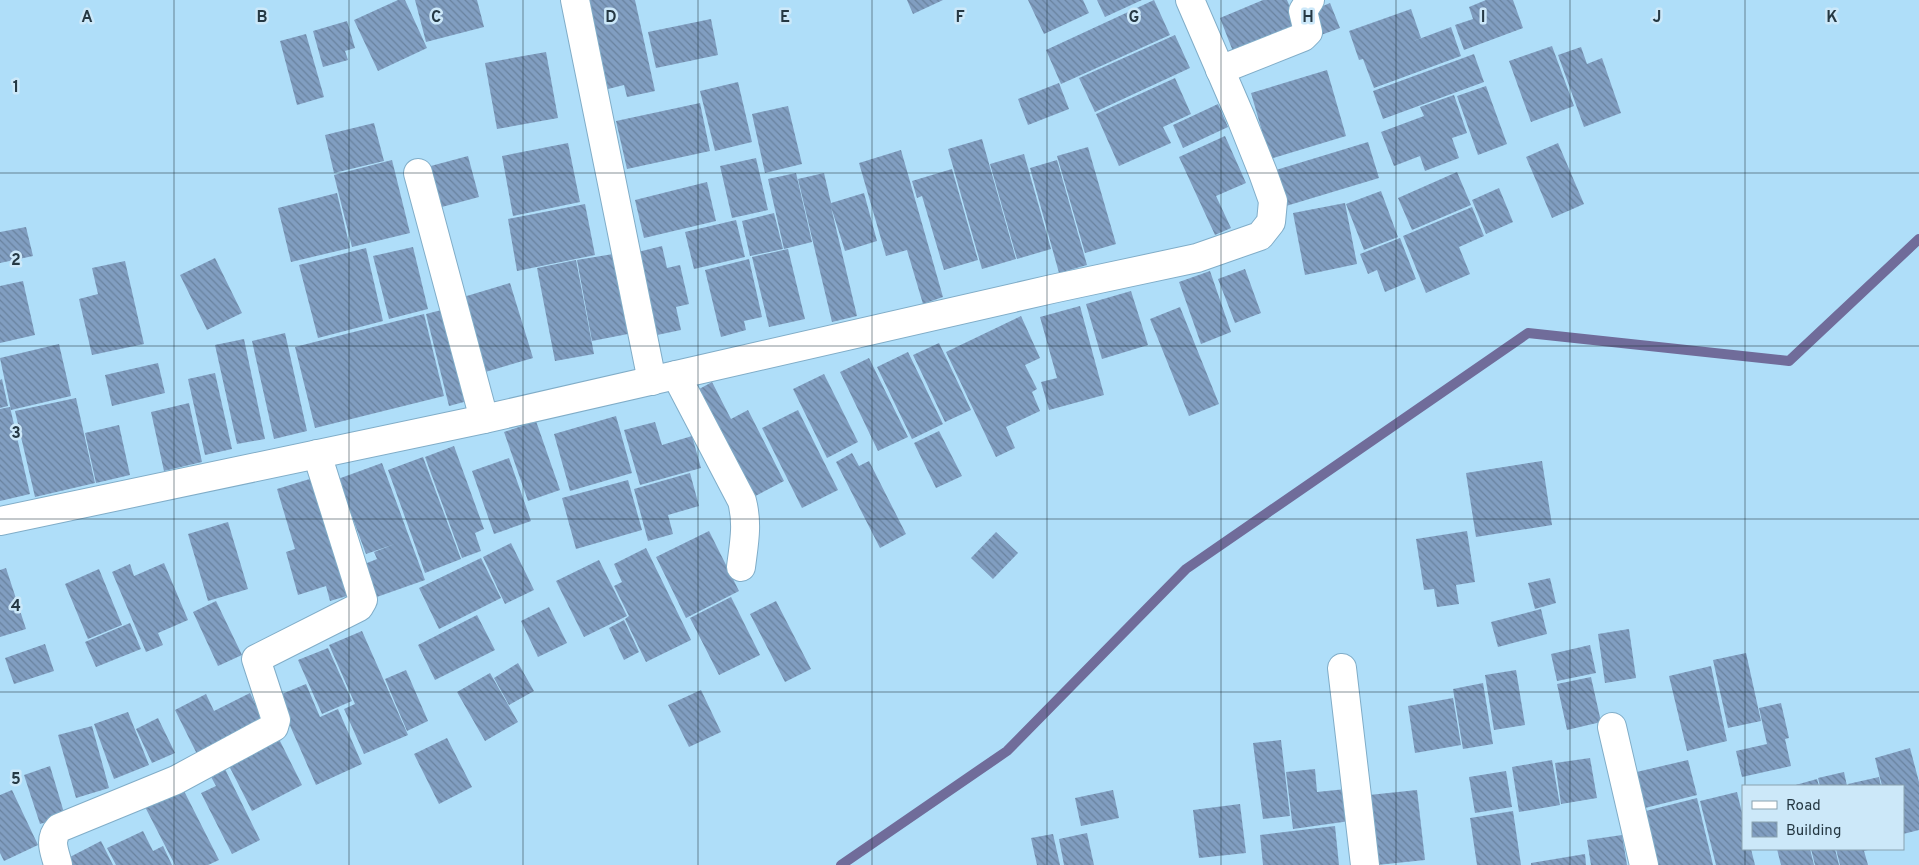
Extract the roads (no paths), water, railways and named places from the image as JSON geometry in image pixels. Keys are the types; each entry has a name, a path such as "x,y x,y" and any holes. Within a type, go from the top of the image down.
{"street":[{"path":"575,0 664,378 742,501 746,515 746,528 741,566"},
{"path":"0,521 484,419 1052,289 1197,258 1260,236 1271,222 1273,202 1264,173 1190,0"},
{"path":"1220,70 1303,37 1308,32 1303,12 1310,0"},
{"path":"418,173 484,419"},
{"path":"58,865 52,843 53,834 59,828 176,780 274,727 276,720 256,659 360,607 362,604 363,600 317,454"},
{"path":"1342,668 1365,865"},
{"path":"1612,727 1644,865"}],"waterway":[{"path":"841,865 1007,751 1186,569 1528,333 1789,361 1919,239"}]}
